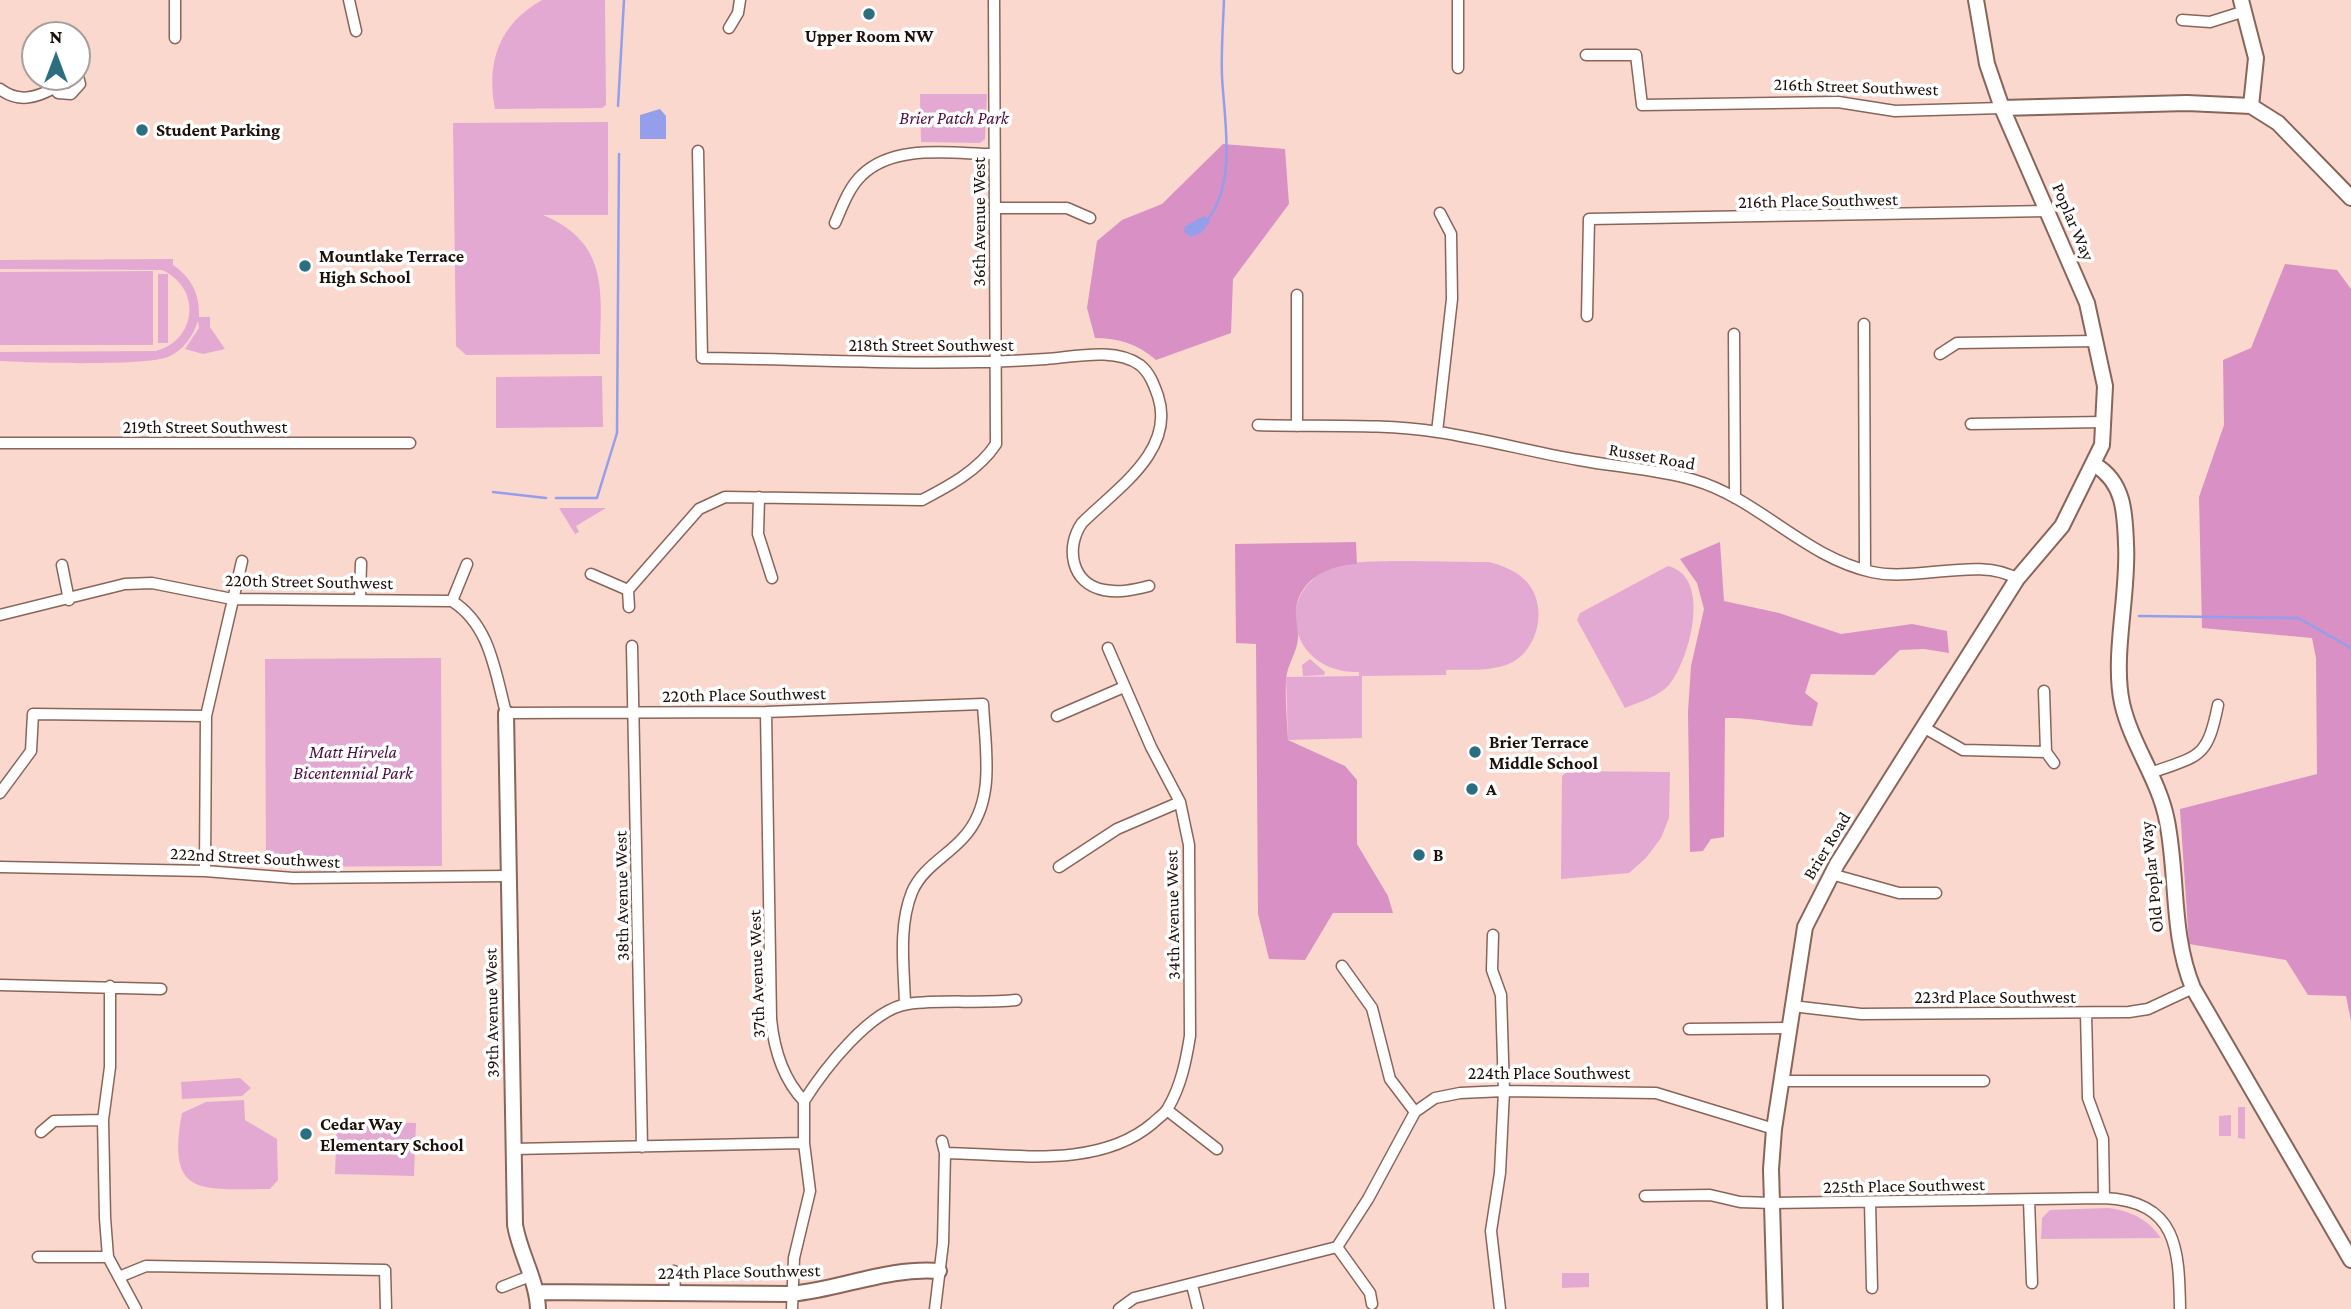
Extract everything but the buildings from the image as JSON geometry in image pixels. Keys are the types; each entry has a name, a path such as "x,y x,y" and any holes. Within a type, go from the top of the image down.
{"street":[{"path":"175,0 175,38"},
{"path":"349,0 356,31"},
{"path":"729,27 738,13 740,0"},
{"name":"36th Avenue West","path":"759,498 922,500 945,488 987,458 996,444 994,0"},
{"path":"1458,0 1458,68"},
{"name":"Poplar Way","path":"1976,0 1987,64 2002,108 2087,303 2097,341 2105,386 2105,422 2095,465"},
{"path":"2182,20 2210,22 2243,6 2256,58 2251,106 2278,123 2349,191"},
{"name":"216th Street Southwest","path":"1586,55 1636,55 1642,105 1838,102 1895,111 2188,103 2251,106"},
{"path":"0,89 22,98 38,97 44,91"},
{"path":"57,91 71,94 74,91"},
{"name":"218th Street Southwest","path":"698,151 702,358 994,362 1118,356 1139,365 1152,379 1162,410 1161,432 1152,453 1082,523 1073,536 1070,552 1077,572 1101,590 1127,592 1149,586"},
{"path":"835,223 861,175 882,161 907,154 994,154"},
{"path":"995,208 1067,208 1090,218"},
{"name":"216th Place Southwest","path":"1587,316 1589,219 2048,211"},
{"path":"1437,432 1452,299 1451,234 1440,213"},
{"path":"1297,295 1297,426"},
{"path":"1864,324 1865,570"},
{"path":"1734,334 1735,498"},
{"path":"1940,355 1956,342 2097,341"},
{"path":"1971,424 2105,422"},
{"name":"Russet Road","path":"1258,425 1437,432 1695,480 1735,498 1790,536 1838,562 1865,570 1916,575 1986,568 2004,570 2017,579"},
{"name":"219th Street Southwest","path":"0,443 410,443"},
{"name":"Brier Road","path":"1775,1309 1772,1203 1774,1129 1804,927 1831,874 1923,727 2017,579 2062,526 2095,465"},
{"name":"Old Poplar Way","path":"2095,465 2116,483 2122,505 2127,555 2122,701 2151,773 2167,823 2179,945 2193,988 2351,1260"},
{"path":"629,607 628,590 699,509 709,502 725,497 759,498 758,534 772,578"},
{"path":"205,871 206,716 242,561"},
{"path":"360,599 361,563"},
{"path":"467,564 452,601 468,611 480,628 506,713"},
{"path":"62,565 69,600"},
{"path":"591,575 628,590"},
{"name":"220th Street Southwest","path":"0,615 125,584 152,583 233,599 452,601"},
{"name":"38th Avenue West","path":"632,646 642,1147"},
{"name":"34th Avenue West","path":"1108,648 1180,802 1189,845 1191,1036 1185,1066 1167,1110"},
{"path":"1057,716 1124,687"},
{"path":"2044,691 2046,752 2053,763"},
{"name":"220th Place Southwest","path":"506,713 766,712 983,704 988,782 980,811 964,838 939,857 913,889 903,934 905,1004"},
{"path":"2151,773 2195,757 2206,748 2212,735 2218,705"},
{"name":"37th Avenue West","path":"766,712 771,1019 776,1049 791,1088 804,1101"},
{"name":"39th Avenue West","path":"506,713 515,1225 537,1292 538,1309"},
{"path":"0,793 31,751 33,714 206,716"},
{"path":"1923,727 1963,750 2046,752"},
{"path":"1059,867 1117,829 1180,802"},
{"name":"222nd Street Southwest","path":"0,867 205,871 293,878 509,876"},
{"path":"1831,874 1899,892 1937,893"},
{"path":"1493,935 1492,970 1501,995 1504,1091 1500,1173 1491,1231 1500,1309"},
{"path":"1119,1309 1135,1298 1336,1247 1368,1199 1415,1112 1390,1079 1372,1008 1342,967"},
{"path":"0,985 161,989"},
{"path":"110,986 110,1067 103,1120 108,1257 136,1309"},
{"name":"223rd Place Southwest","path":"1792,1006 1861,1014 2086,1013 2148,1009 2193,988"},
{"path":"792,1309 794,1258 810,1191 804,1143 804,1101 841,1048 877,1020 905,1004 1016,1000"},
{"path":"2086,1013 2088,1098 2102,1139 2104,1198"},
{"path":"1689,1029 1789,1028"},
{"path":"1782,1081 1984,1081"},
{"name":"224th Place Southwest","path":"1415,1112 1434,1098 1460,1093 1656,1093 1774,1129"},
{"path":"945,1153 1085,1153 1122,1143 1167,1110 1217,1149"},
{"path":"41,1132 54,1121 103,1120"},
{"path":"935,1309 943,1243 945,1153 942,1141"},
{"path":"513,1149 804,1143"},
{"name":"225th Place Southwest","path":"1645,1196 1710,1195 1740,1202 1772,1203 2104,1198 2138,1203 2159,1217 2172,1232 2179,1257 2180,1309"},
{"path":"2029,1200 2032,1283"},
{"path":"1870,1202 1872,1288"},
{"path":"1336,1247 1370,1293 1372,1304"},
{"path":"38,1257 108,1257"},
{"path":"119,1277 146,1266 385,1270 386,1309"},
{"name":"224th Place Southwest","path":"537,1292 791,1294 829,1289 892,1272 912,1269 939,1271"},
{"path":"674,1270 675,1293"},
{"path":"502,1287 530,1276"},
{"path":"1192,1285 1198,1309"}],"green space":[{"path":"542,0 605,0 606,105 602,108 495,109 492,76 499,46 515,21"},
{"name":"Brier Patch Park","path":"920,94 987,94 985,139 980,143 921,142"},
{"path":"608,122 608,215 543,215 565,227 580,240 591,255 600,291 600,354 466,355 456,346 453,123"},
{"path":"173,259 173,265 194,288 199,317 210,317 210,327 225,349 203,354 185,349 199,328 198,321 191,337 183,346 168,357 155,360 87,363 0,361 0,352 156,351 170,345 180,336 189,313 184,289 175,278 162,270 0,269 0,260"},
{"path":"153,271 153,345 0,345 0,272"},
{"path":"158,274 168,274 168,343 158,343"},
{"path":"602,376 603,427 496,428 496,377"},
{"path":"559,508 606,508 576,526 579,532 575,534"},
{"path":"1363,562 1489,562 1510,569 1523,578 1537,603 1539,614 1534,638 1521,656 1503,666 1446,670 1446,675 1362,676 1362,738 1288,740 1286,677 1359,676 1359,672 1336,669 1317,660 1304,647 1297,630 1296,612 1301,595 1313,579 1333,567"},
{"path":"1668,566 1682,573 1690,586 1693,602 1693,621 1684,658 1665,689 1625,708 1577,620 1580,613"},
{"name":"Matt Hirvela Bicentennial Park","path":"441,658 442,866 266,867 265,659"},
{"path":"1310,659 1325,672 1324,675 1303,676 1302,665"},
{"path":"1568,771 1670,772 1669,818 1661,838 1646,858 1629,873 1561,879 1562,776"},
{"path":"240,1078 251,1088 242,1096 182,1099 181,1082"},
{"path":"244,1100 245,1120 277,1139 278,1180 270,1189 225,1189 194,1183 185,1174 179,1161 178,1141 182,1113 206,1102"},
{"path":"2238,1107 2245,1107 2245,1139 2238,1138"},
{"path":"2231,1115 2231,1136 2219,1136 2219,1116"},
{"path":"337,1120 416,1123 414,1176 335,1174"},
{"path":"2108,1208 2138,1217 2161,1238 2041,1239 2042,1218 2050,1210"},
{"path":"1562,1273 1589,1273 1589,1287 1562,1288"}],"shaded area":[{"path":"1223,144 1285,149 1289,204 1233,279 1231,333 1156,360 1127,343 1095,338 1087,308 1097,241 1122,220 1162,204"},
{"path":"2285,264 2337,270 2351,289 2351,1021 2346,996 2308,995 2286,960 2189,944 2180,809 2317,774 2316,658 2312,638 2202,628 2199,497 2224,425 2223,360 2251,348"},
{"path":"1356,542 1357,564 1336,567 1317,576 1303,589 1299,598 1296,613 1298,642 1286,679 1288,740 1345,766 1357,780 1357,844 1388,896 1393,913 1333,913 1305,960 1269,959 1258,914 1256,644 1236,643 1235,544"},
{"path":"1720,542 1724,601 1779,613 1841,634 1912,624 1947,631 1949,653 1924,649 1900,650 1874,675 1811,674 1805,693 1818,703 1812,726 1725,718 1724,837 1711,839 1703,851 1690,852 1688,712 1691,666 1704,609 1697,583 1680,559"}],"water":[{"path":"660,109 666,116 666,139 640,139 640,115"},
{"path":"1204,216 1210,221 1201,233 1191,237 1184,232 1185,226"}],"waterway":[{"path":"618,106 624,0"},
{"path":"1208,219 1217,204 1226,169 1222,67 1224,0"},
{"path":"556,498 597,498 617,433 619,154"},
{"path":"493,492 546,498"},
{"path":"2139,616 2298,618 2351,648"}],"place":[{"name":"Upper Room NW","path":"869,14"},
{"name":"Student Parking","path":"142,130"},
{"name":"Mountlake Terrace High School","path":"305,266"},
{"name":"Brier Terrace Middle School","path":"1475,752"},
{"name":"A","path":"1472,789"},
{"name":"B","path":"1419,855"},
{"name":"Cedar Way Elementary School","path":"306,1134"}]}
